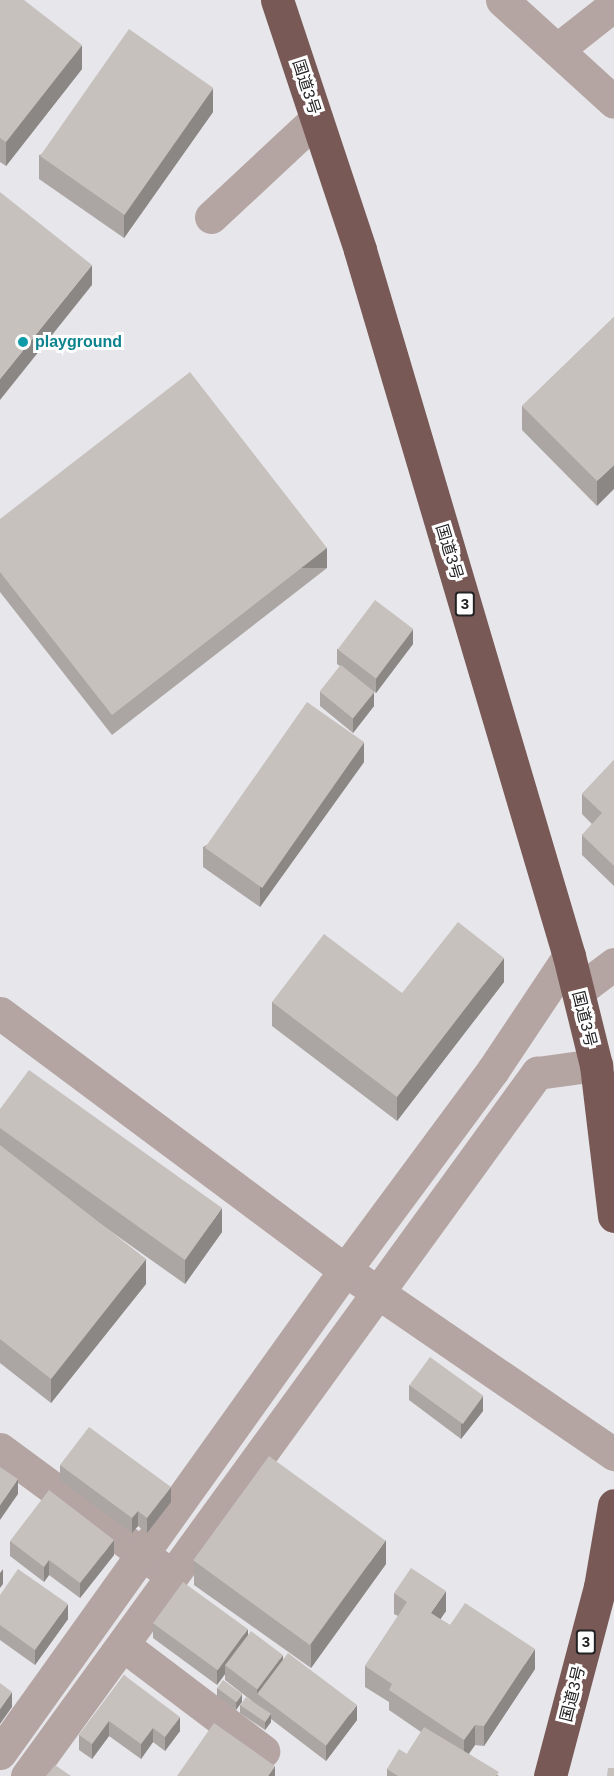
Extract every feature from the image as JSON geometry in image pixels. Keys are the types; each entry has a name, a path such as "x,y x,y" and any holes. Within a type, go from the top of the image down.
{"highway":[{"name":"国道3号","path":"277,0 360,250 569,956 596,1065 614,1216"},
{"name":"国道3号","path":"550,1776 600,1587 614,1506"}],"street":[{"path":"502,0 614,102"},
{"path":"558,49 614,5"},
{"path":"211,217 316,118"},
{"path":"0,1753 345,1270 493,1070 569,956"},
{"path":"578,991 614,964"},
{"path":"0,1012 345,1270 614,1454"},
{"path":"493,1070 537,1073 596,1065"},
{"path":"27,1776 173,1577 376,1291 537,1073"},
{"path":"0,1449 143,1552 173,1577"},
{"path":"123,1645 263,1751"},
{"path":"38,1700 82,1700"}],"building":[{"path":"0,0 24,0 82,45 6,142 0,138"},
{"path":"129,29 213,88 124,215 40,156"},
{"name":"playground","path":"0,192 92,265 0,379"},
{"path":"614,317 614,465 597,481 522,406"},
{"path":"190,372 327,548 112,715 0,572 0,519"},
{"path":"375,600 413,629 376,678 338,650"},
{"path":"341,665 374,692 353,718 320,691"},
{"path":"307,702 364,742 262,888 205,848"},
{"path":"614,760 614,866 582,835 602,813 582,794"},
{"path":"458,922 504,958 397,1097 272,1002 324,934 402,993"},
{"path":"29,1070 222,1208 185,1260 0,1128 0,1109"},
{"path":"0,1145 146,1259 51,1379 0,1339"},
{"path":"430,1357 483,1396 463,1424 409,1385"},
{"path":"89,1427 171,1487 147,1518 138,1511 132,1518 60,1465"},
{"path":"269,1456 385,1541 310,1645 193,1560"},
{"path":"0,1467 18,1479 0,1505"},
{"path":"49,1490 114,1540 80,1583 49,1560 44,1567 10,1541"},
{"path":"411,1568 446,1591 431,1613 450,1625 465,1603 535,1649 484,1726 475,1725 464,1740 389,1690 392,1684 365,1666 407,1602 394,1593"},
{"path":"18,1569 68,1604 35,1650 0,1625 0,1595"},
{"path":"183,1582 248,1629 218,1670 153,1623"},
{"path":"251,1631 283,1655 257,1689 225,1665"},
{"path":"288,1653 357,1705 326,1745 257,1694"},
{"path":"124,1675 180,1717 165,1737 153,1728 141,1744 109,1721 92,1744 79,1735"},
{"path":"223,1680 242,1694 237,1702 217,1688"},
{"path":"0,1683 12,1692 0,1709"},
{"path":"246,1697 271,1714 265,1722 240,1705"},
{"path":"214,1723 275,1766 268,1776 177,1776"},
{"path":"424,1727 499,1772 496,1776 398,1776 387,1769 399,1749 407,1754"},
{"path":"55,1765 71,1776 46,1776"},
{"path":"608,1768 614,1768 614,1776 607,1776"}],"place":[{"name":"playground","path":"23,342"}]}
